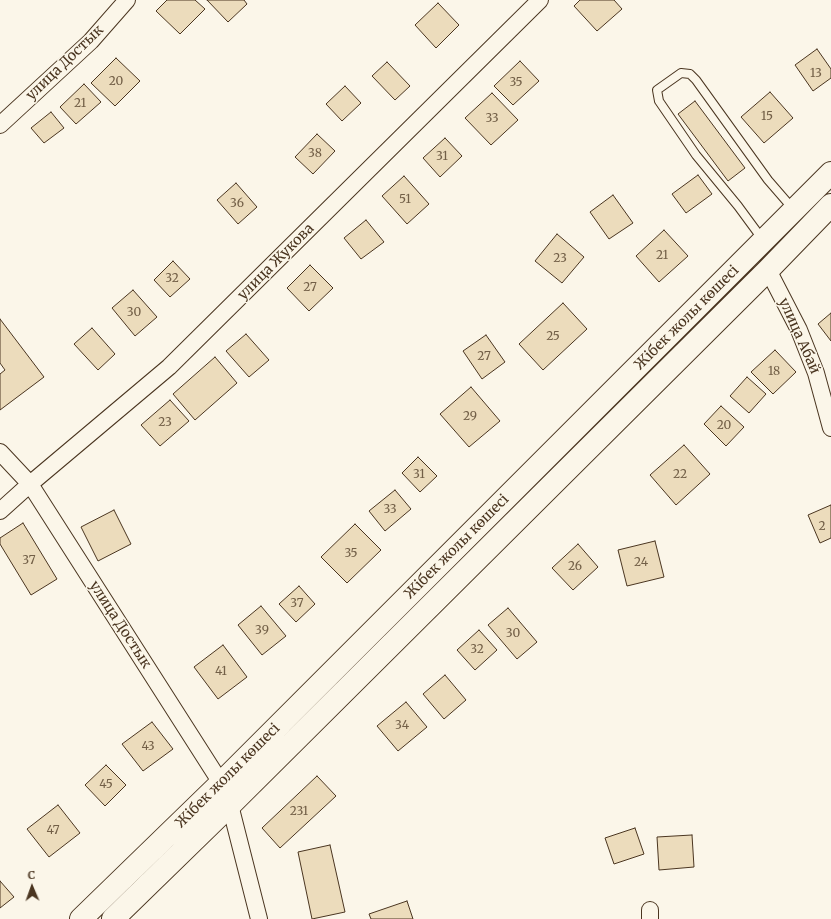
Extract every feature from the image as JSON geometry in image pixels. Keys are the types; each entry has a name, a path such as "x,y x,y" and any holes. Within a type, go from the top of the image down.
{"main road":[{"name":"Жібек жолы көшесі","path":"81,919 221,783 831,173"},
{"name":"Жібек жолы көшесі","path":"113,919 230,805 768,270 831,205"}],"street":[{"name":"улица Достык","path":"0,124 91,40 127,0"},
{"name":"улица Жукова","path":"0,511 169,367 540,0"},
{"name":"улица Абай","path":"768,270 799,330 816,373 831,428"},
{"name":"улица Достык","path":"0,452 30,484 221,783 230,805 259,919"}],"lane":[{"path":"764,241 738,206 696,155 659,101 657,90 681,73 690,74 696,80 768,180 795,210"}],"building":[{"path":"167,0 195,0 205,9 180,34 156,11"},
{"path":"207,0 244,0 247,4 228,22"},
{"path":"580,0 614,0 622,9 597,31 574,6"},
{"path":"438,3 459,25 436,48 415,25"},
{"path":"817,49 831,69 831,78 813,91 795,65"},
{"path":"116,58 140,81 115,106 91,83"},
{"path":"520,61 539,81 513,105 494,86"},
{"path":"387,62 410,86 395,100 372,76"},
{"path":"84,84 101,102 76,124 60,107"},
{"path":"345,86 361,103 342,121 326,104"},
{"path":"770,92 793,118 764,143 741,117"},
{"path":"492,93 518,120 491,145 465,118"},
{"path":"695,101 745,168 728,181 678,114"},
{"path":"51,112 64,128 44,143 31,128"},
{"path":"317,134 335,151 313,174 295,157"},
{"path":"445,138 462,156 440,177 423,158"},
{"path":"698,175 712,194 686,213 672,194"},
{"path":"404,176 429,204 407,224 382,196"},
{"path":"236,183 257,207 238,224 217,200"},
{"path":"613,195 633,223 609,239 590,212"},
{"path":"366,220 384,242 361,259 344,238"},
{"path":"664,230 688,256 659,282 636,256"},
{"path":"557,234 584,257 562,283 535,261"},
{"path":"173,261 190,279 170,297 154,280"},
{"path":"310,265 333,288 309,311 287,288"},
{"path":"133,290 157,317 135,336 112,308"},
{"path":"563,303 587,329 543,370 519,344"},
{"path":"831,313 831,341 818,324"},
{"path":"0,319 44,377 0,410 0,374 5,370 0,363"},
{"path":"92,328 115,354 98,370 74,344"},
{"path":"246,334 269,360 249,377 226,351"},
{"path":"486,335 505,362 482,379 463,351"},
{"path":"775,350 796,372 773,394 751,372"},
{"path":"215,357 237,383 195,420 173,394"},
{"path":"747,377 766,394 749,413 730,396"},
{"path":"471,387 500,421 469,447 440,414"},
{"path":"170,400 189,421 160,446 141,425"},
{"path":"721,406 744,427 726,446 704,424"},
{"path":"684,445 710,474 676,505 650,475"},
{"path":"418,457 437,476 420,492 402,473"},
{"path":"395,490 411,509 385,531 369,511"},
{"path":"831,505 831,538 820,543 808,515"},
{"path":"114,510 131,544 98,561 81,527"},
{"path":"23,523 57,579 31,595 0,544 0,538"},
{"path":"355,524 381,550 347,583 321,557"},
{"path":"655,541 664,577 627,586 618,550"},
{"path":"578,544 598,567 573,590 552,568"},
{"path":"299,586 315,604 296,622 279,604"},
{"path":"261,606 286,636 262,655 238,625"},
{"path":"508,608 537,642 517,659 488,625"},
{"path":"479,630 497,650 475,670 457,650"},
{"path":"223,645 247,677 218,699 194,667"},
{"path":"445,675 466,700 444,719 423,694"},
{"path":"406,702 427,727 398,751 377,726"},
{"path":"152,722 173,749 143,771 122,744"},
{"path":"106,765 126,785 105,806 85,785"},
{"path":"317,776 336,796 280,848 262,828"},
{"path":"58,805 80,833 49,857 27,829"},
{"path":"635,828 644,854 614,864 605,838"},
{"path":"692,835 694,867 659,870 657,837"},
{"path":"330,845 345,912 312,919 298,852"},
{"path":"0,881 14,897 0,908"},
{"path":"407,901 413,919 371,919 369,914"}]}
